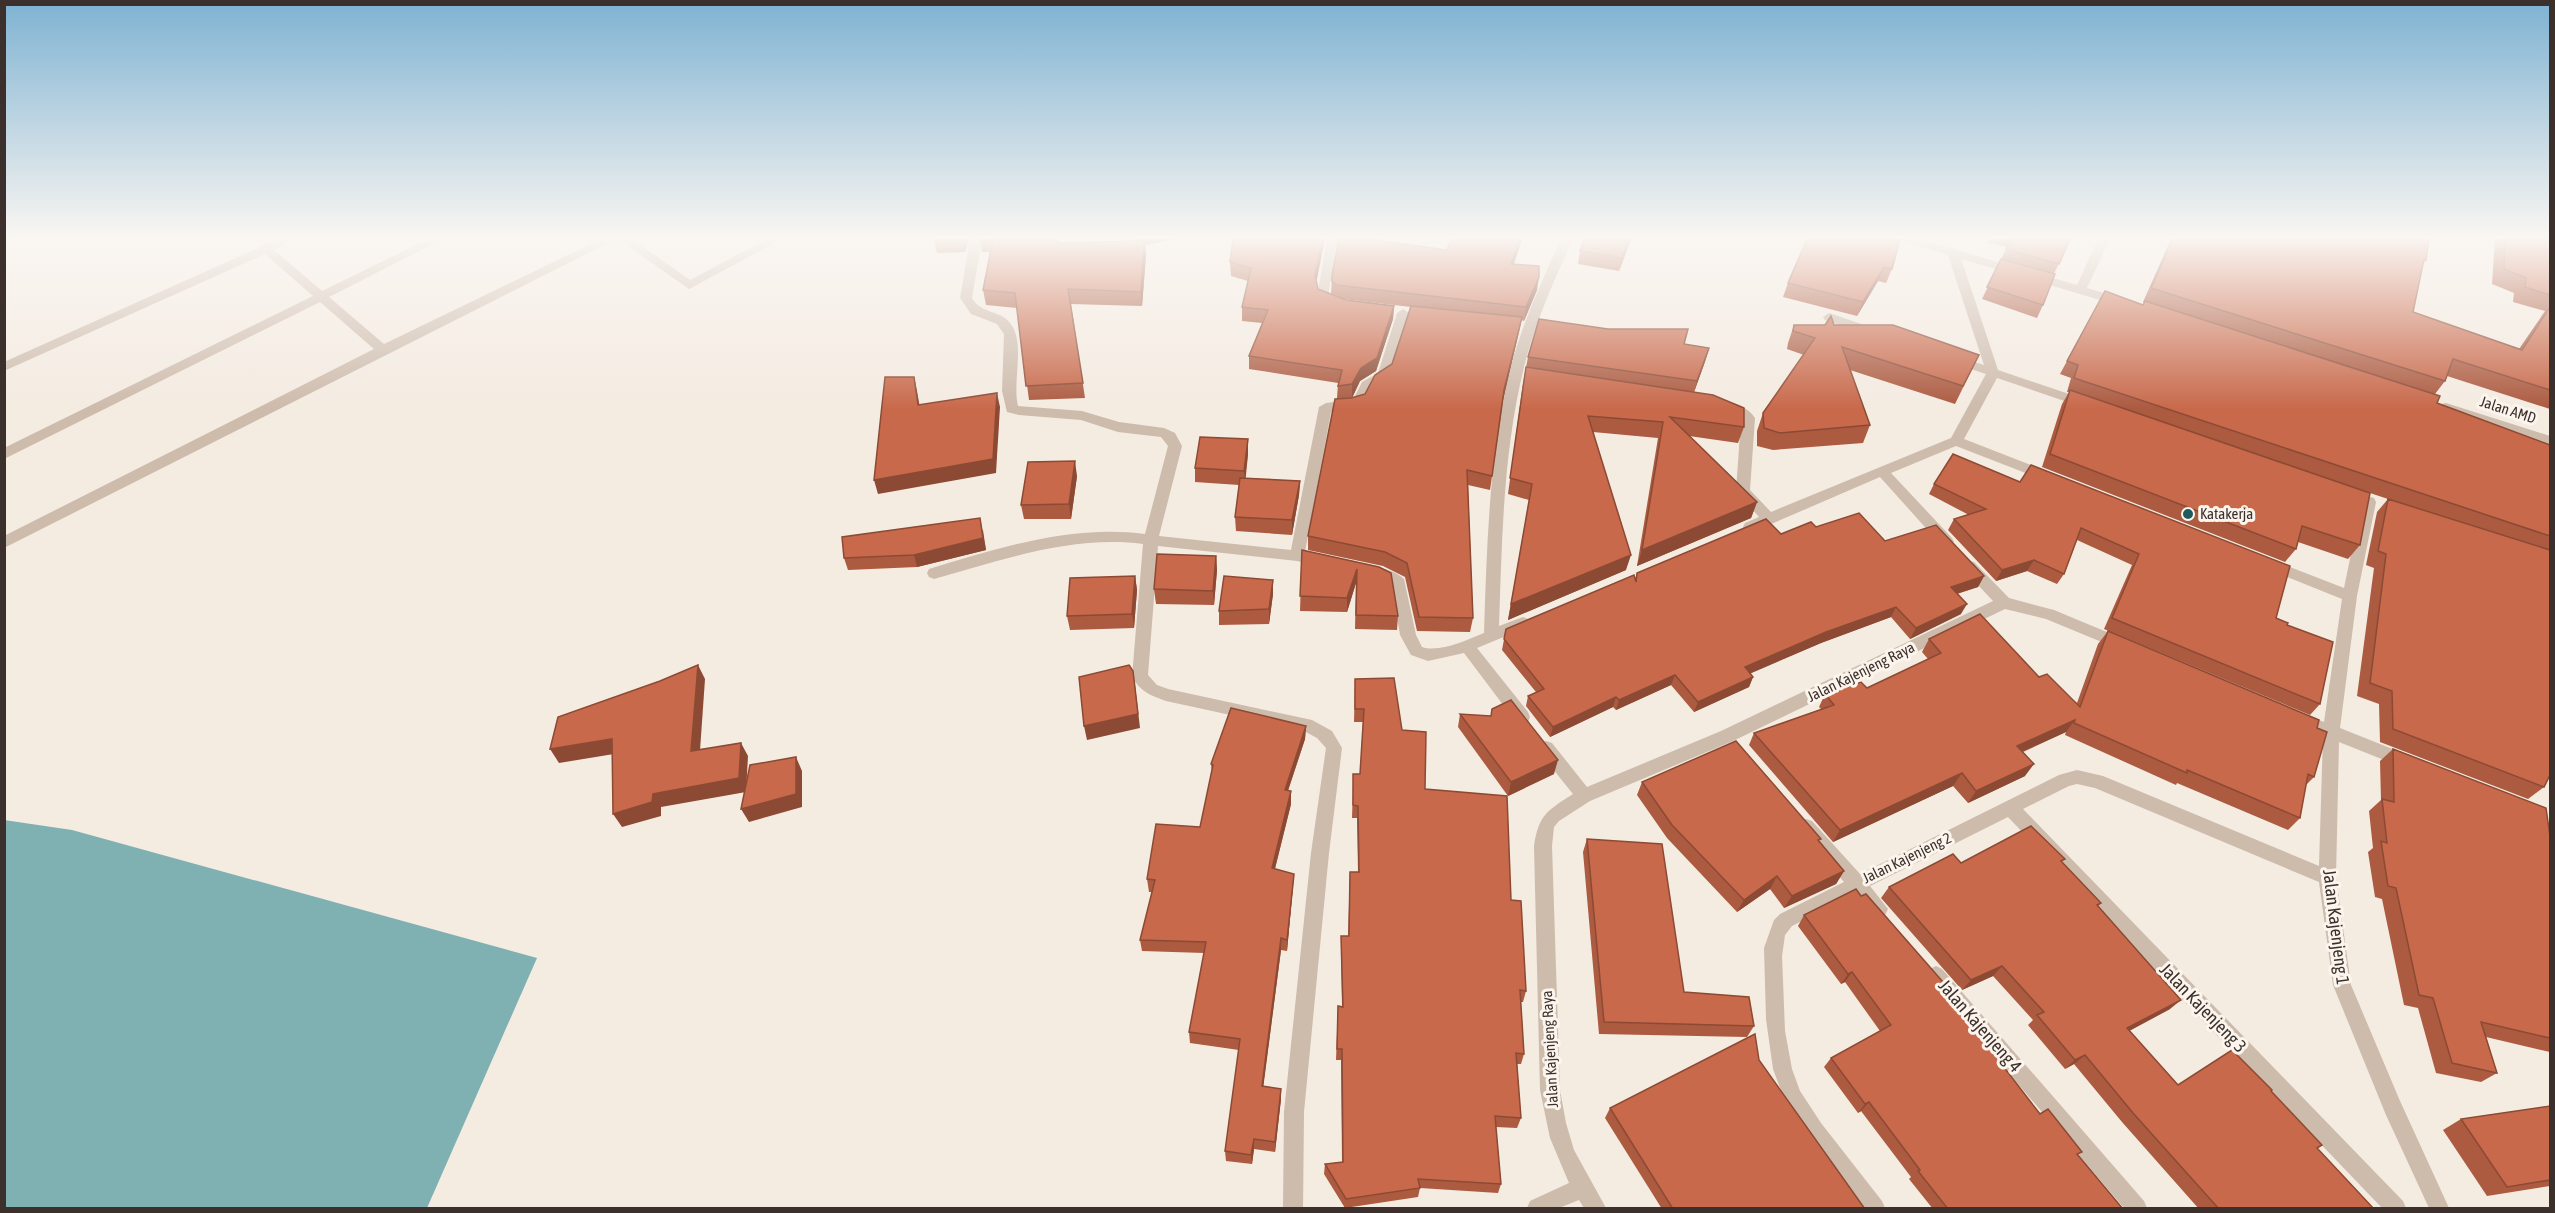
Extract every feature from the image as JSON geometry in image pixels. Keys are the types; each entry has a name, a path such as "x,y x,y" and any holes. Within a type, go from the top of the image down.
{"street":[{"path":"4,367 163,296"},
{"path":"4,454 323,296"},
{"path":"4,543 494,296"},
{"path":"966,296 969,306 976,313 1001,320 1010,332 1012,409 1082,416 1118,427 1164,433 1174,442 1175,446 1151,540 1140,676 1144,683 1166,695 1306,725 1324,732 1332,741 1334,748 1320,853 1294,1112 1293,1209"},
{"path":"1323,296 1330,303 1342,306"},
{"path":"1491,637 1501,458 1521,375 1523,326 1538,296"},
{"path":"1737,532 1956,441 1993,373 1967,296"},
{"path":"2102,296 2137,307"},
{"path":"320,297 383,350"},
{"path":"1297,556 1324,412 1326,407 1350,406 1358,403 1367,385 1384,375 1408,314 1386,312"},
{"path":"1829,317 1883,336"},
{"path":"1949,358 2101,410"},
{"path":"1715,404 1736,409 1748,418 1743,491 1769,519"},
{"name":"Jalan AMD","path":"2439,405 2550,441"},
{"path":"1956,441 2054,480"},
{"path":"1882,471 2004,603 2049,614 2136,651"},
{"name":"Jalan Kajenjeng 1","path":"2336,491 2375,504 2350,596 2331,733 2327,877 2342,985 2393,1108 2439,1209"},
{"path":"934,573 1075,538 1131,536 1297,556 1340,565"},
{"path":"2262,561 2350,596"},
{"path":"1362,570 1383,574 1394,578 1399,583 1408,634 1416,651 1428,655 1467,646 1534,618"},
{"name":"Jalan Kajenjeng Raya","path":"1596,1209 1565,1156 1554,1124 1550,1090 1544,846 1546,825 1553,816 1584,796 1727,736 2004,603"},
{"path":"1467,646 1584,796"},
{"path":"2288,715 2419,767"},
{"path":"1727,736 1742,753"},
{"name":"Jalan Kajenjeng 2","path":"1875,1209 1803,1114 1785,1080 1776,1035 1772,953 1780,925 1792,915 2065,780 2088,778 2327,877"},
{"name":"Jalan Kajenjeng 3","path":"2010,807 2396,1209"},
{"path":"1796,814 1888,919"},
{"name":"Jalan Kajenjeng 4","path":"1927,964 2137,1209"},
{"path":"1537,1209 1582,1188"}],"water":[{"path":"4,820 72,830 537,958 427,1208 5,1208"}],"building":[{"path":"1015,296 1069,296 1083,383 1026,386"},
{"path":"1245,296 1335,296 1346,300 1394,306 1377,358 1361,368 1352,384 1338,386 1342,370 1249,356 1268,310 1242,307"},
{"path":"1428,296 1531,296 1526,307"},
{"path":"1838,296 1867,296 1863,302"},
{"path":"2014,296 2047,296 2043,305"},
{"path":"2102,296 2118,296 2143,305 2145,301 2440,396 2437,403 2550,445 2550,536 2074,378 2078,365 2067,361"},
{"path":"2175,296 2416,296 2413,312 2522,350 2550,307 2550,390 2453,359 2445,381"},
{"path":"1411,306 1522,317 1504,390 1492,476 1467,470 1473,618 1419,617 1407,563 1385,552 1308,536 1335,399 1365,394 1375,375 1392,364"},
{"path":"1831,316 1834,325 1893,325 1979,355 1963,386 1842,347 1870,425 1780,433 1764,428 1763,413 1815,338 1793,331 1794,325 1825,325"},
{"path":"1539,319 1608,329 1688,329 1684,344 1709,348 1697,381 1528,357"},
{"path":"1526,367 1713,395 1744,408 1744,427 1670,417 1757,502 1642,550 1663,422 1588,416 1631,555 1511,604 1532,484 1510,478"},
{"path":"885,377 914,377 918,405 997,393 993,459 874,480"},
{"path":"2070,390 2370,493 2360,545 2302,526 2296,549 2050,454"},
{"path":"1200,437 1248,439 1244,471 1195,468"},
{"path":"1953,454 2020,482 2031,465 2290,566 2276,618 2288,623 2287,625 2333,642 2320,704 2112,618 2139,554 2081,528 2064,574 2034,560 2002,570 1954,519 1986,509 1934,484"},
{"path":"1075,461 1069,504 1021,505 1028,462"},
{"path":"1240,478 1300,481 1292,520 1235,517"},
{"path":"2388,499 2550,550 2550,775 2544,787 2393,729 2392,691 2370,683 2386,554 2378,551"},
{"path":"1859,513 1885,541 1936,525 1984,576 1951,587 1967,604 1916,628 1896,607 1826,632 1745,667 1753,677 1698,702 1675,675 1619,700 1616,697 1553,727 1528,696 1544,689 1504,639 1506,629 1634,575 1636,582 1637,573 1766,519 1781,534 1811,522 1816,527"},
{"path":"980,518 983,538 914,555 844,558 842,537"},
{"path":"1302,550 1379,567 1391,573 1398,616 1356,615 1357,569 1347,598 1300,596"},
{"path":"1157,554 1216,556 1213,591 1154,589"},
{"path":"1135,576 1132,614 1067,616 1070,578"},
{"path":"1224,576 1273,580 1269,609 1219,611"},
{"path":"1980,614 2039,677 2047,674 2080,707 2108,631 2319,720 2317,728 2327,732 2314,777 2308,774 2300,818 2187,770 2187,773 2074,723 2075,720 2017,746 2034,764 1976,791 1962,773 1840,830 1754,733 1834,705 1825,694 1861,682 1867,688 1941,653 1929,639"},
{"path":"698,665 691,751 741,743 739,778 653,794 652,802 613,814 612,739 550,749 558,717"},
{"path":"1129,665 1133,671 1138,714 1084,726 1079,677"},
{"path":"1394,678 1402,730 1426,732 1425,789 1507,796 1511,900 1521,901 1526,991 1520,990 1524,1054 1516,1053 1521,1118 1495,1116 1501,1184 1418,1179 1420,1188 1346,1199 1325,1164 1343,1162 1342,1049 1337,1049 1338,1006 1343,1007 1341,936 1349,936 1350,872 1359,872 1358,806 1353,805 1353,774 1360,774 1364,709 1355,709 1355,679"},
{"path":"1511,700 1558,760 1511,782 1460,714 1491,716 1492,709"},
{"path":"1231,708 1306,726 1285,790 1291,791 1272,868 1294,874 1287,940 1281,938 1262,1086 1281,1089 1275,1142 1254,1139 1251,1155 1225,1151 1240,1039 1189,1032 1206,942 1140,940 1155,880 1147,879 1156,824 1200,827 1213,765 1211,764"},
{"path":"1736,741 1821,839 1818,840 1844,871 1792,896 1777,876 1744,900 1672,825 1642,782"},
{"path":"2393,749 2546,808 2550,836 2550,1038 2481,1022 2497,1073 2452,1063 2433,998 2419,995 2396,888 2388,886 2381,841 2387,843 2382,799 2394,802"},
{"path":"796,757 796,794 741,809 750,765"},
{"path":"2031,826 2065,859 2061,861 2101,903 2097,905 2181,1000 2127,1028 2178,1085 2232,1050 2322,1145 2317,1148 2374,1209 2219,1209 2133,1113 2085,1055 2075,1060 2037,1015 2044,1012 2002,966 1971,980 1889,887 1953,854 1961,863"},
{"path":"1587,839 1662,844 1684,992 1749,997 1754,1026 1604,1022"},
{"path":"1856,889 1861,896 1866,894 1950,990 1946,992 2040,1114 2048,1109 2082,1152 2077,1154 2123,1209 1948,1209 1869,1102 1865,1104 1831,1058 1891,1025 1852,972 1848,974 1804,915"},
{"path":"1755,1034 1759,1060 1865,1209 1673,1209 1610,1108"},
{"path":"2550,1106 2550,1180 2507,1187 2461,1119"}],"place":[{"name":"Katakerja","path":"2188,514"}]}
